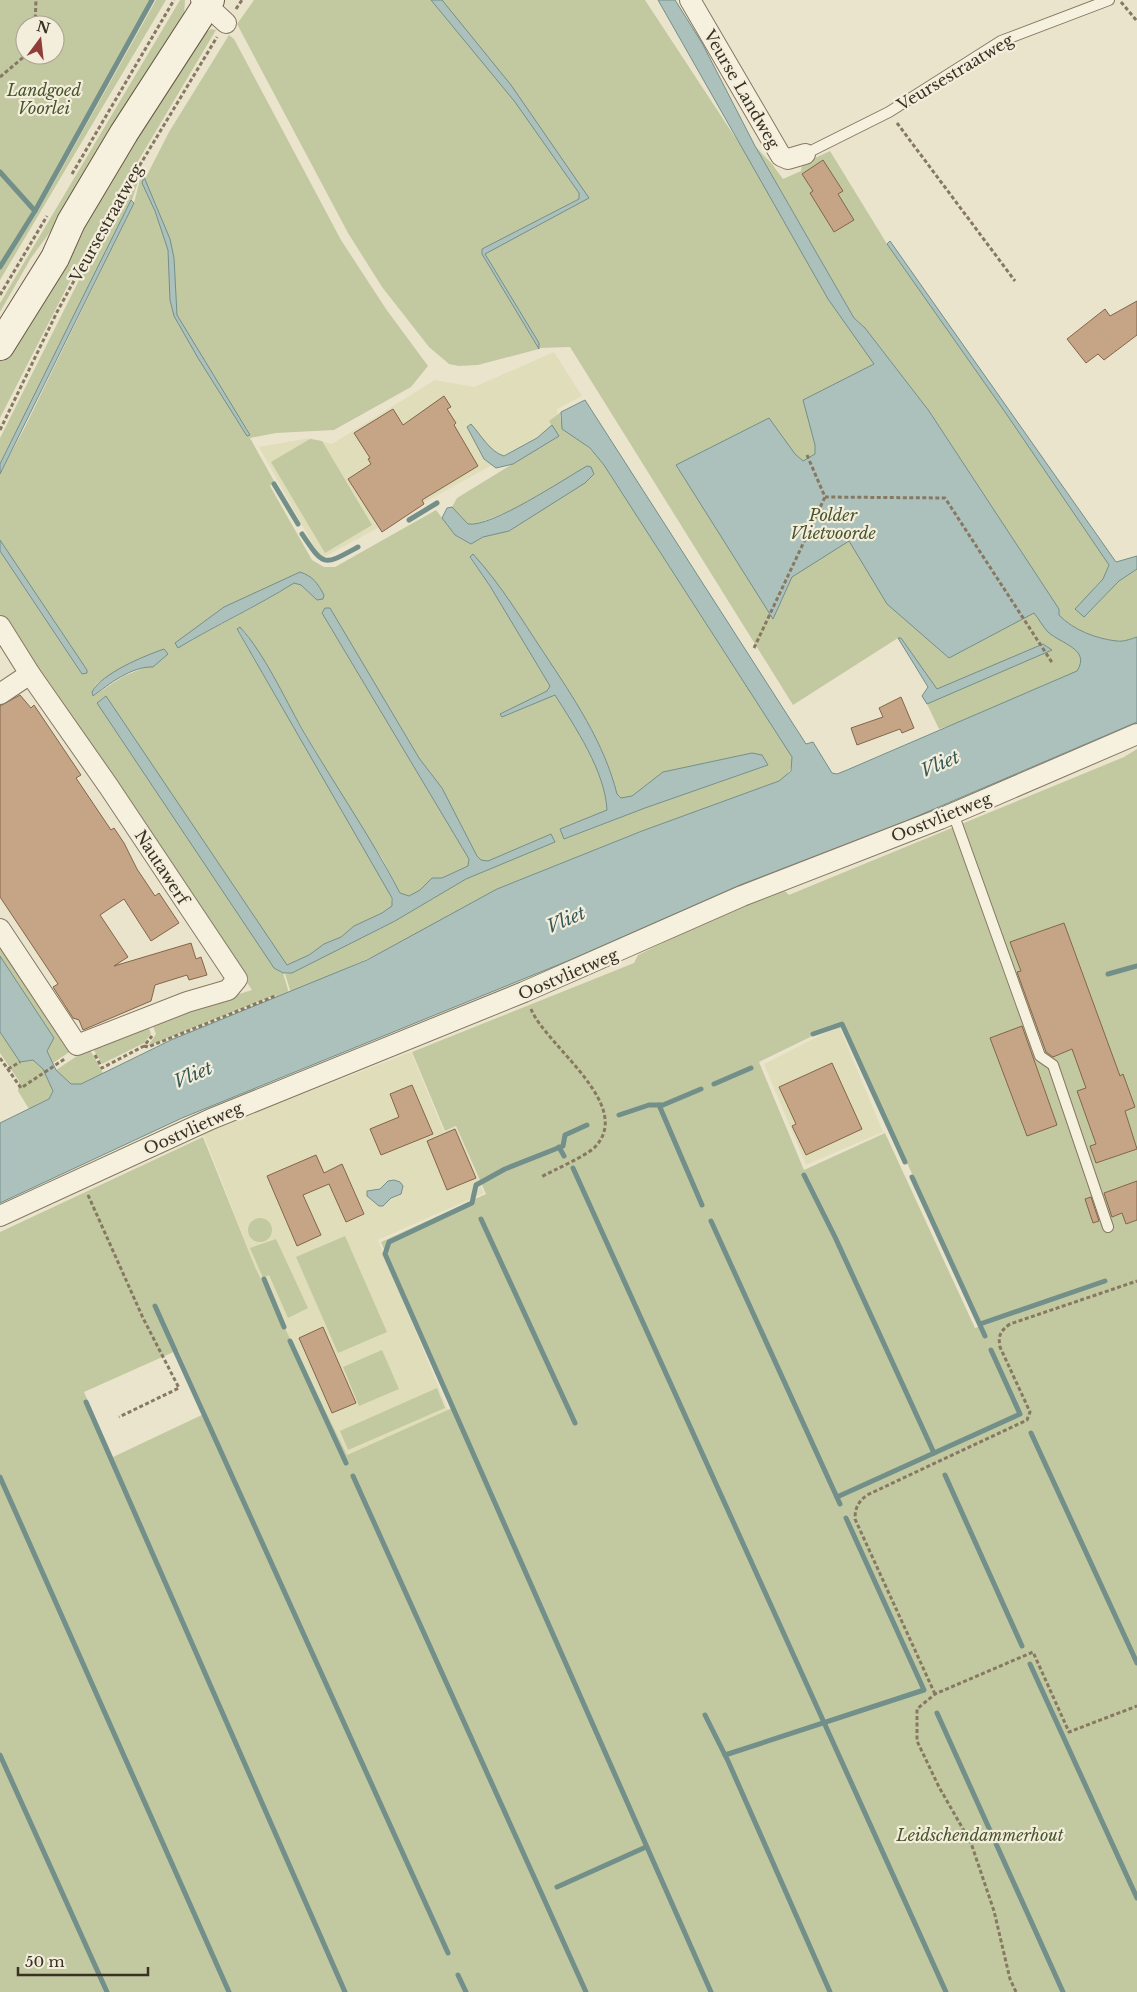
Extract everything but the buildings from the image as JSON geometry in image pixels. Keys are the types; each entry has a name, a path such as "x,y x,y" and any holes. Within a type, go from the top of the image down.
{"main road":[{"name":"Veursestraatweg","path":"0,322 44,250 61,216 124,133 206,2"},
{"name":"Veursestraatweg","path":"0,346 55,258 61,216"}],"street":[{"name":"Veurse Landweg","path":"690,0 781,156 788,159 805,154"},
{"path":"206,2 226,23"},
{"name":"Nautawerf","path":"0,626 30,674 109,787 236,979 228,990 147,1017 77,1045 0,929"},
{"path":"0,694 30,674"},
{"name":"Oostvlietweg","path":"0,1216 211,1119 524,992 742,896 953,813 1137,734"}],"lane":[{"name":"Veursestraatweg","path":"805,154 889,112 1001,41 1110,0"},
{"path":"953,813 1040,1056 1054,1065 1108,1226"}],"path":[{"path":"35,15 36,0"},
{"path":"68,181 174,0"},
{"path":"1119,0 1137,21"},
{"name":"Veursestraatweg","path":"0,430 57,312 111,212 176,102 226,23"},
{"path":"0,77 15,64"},
{"path":"889,112 1016,281"},
{"path":"0,295 61,216"},
{"path":"754,648 825,496 808,455"},
{"path":"825,496 945,498 1052,664"},
{"path":"524,992 533,1014 544,1031 587,1080 603,1106 606,1129 595,1148 541,1177"},
{"path":"144,1046 148,1047 275,996"},
{"path":"98,1060 102,1068 150,1041 153,1031 147,1017"},
{"path":"0,1058 21,1088 70,1055"},
{"path":"8,1069 20,1062"},
{"path":"81,1179 143,1318 179,1388 118,1417"},
{"path":"935,1694 855,1519 855,1510 860,1500 1027,1420 1030,1412 1000,1347 999,1339 1002,1330 1010,1324 1137,1281"},
{"path":"1016,1992 1010,1980 994,1911 971,1843 939,1787 917,1740 917,1709 935,1694 1033,1652 1069,1732 1137,1706"}],"shaded area":[{"path":"554,352 582,396 557,409 558,429 321,559 259,447 310,438 332,444 435,380 474,387"},
{"path":"839,1026 883,1132 806,1165 764,1064"},
{"path":"411,1052 444,1132 456,1127 484,1193 378,1240 448,1410 346,1455 255,1267 203,1133"}],"green space":[{"name":"Landgoed Voorlei","path":"0,0 150,0 37,204 0,264"},
{"path":"156,0 166,0 0,280 0,270 37,213"},
{"path":"180,0 185,0 184,15 180,24 50,232 31,258 0,312 0,303"},
{"name":"Polder Vlietvoorde","path":"254,0 431,0 480,59 436,0 645,0 1052,620 1077,638 1095,679 939,729 927,704 937,699 898,638 793,705 570,347 540,348 484,254 485,250 585,198 562,169 579,193 579,199 483,249 482,253 539,349 478,365 459,366 449,364 429,347 382,287 348,233 237,24"},
{"path":"211,29 216,30 90,242 0,418 0,356 200,37"},
{"path":"229,35 234,39 341,240 386,309 428,366 411,387 334,430 276,433 250,438 274,481 270,486 312,560 324,567 335,567 436,510 455,535 471,544 483,537 509,531 542,509 515,509 474,525 468,524 452,507 457,498 558,436 549,421 561,412 562,424 568,433 590,449 604,465 788,749 792,762 787,774 779,781 642,831 497,889 401,944 291,993 285,974 292,973 395,921 466,879 554,842 551,834 488,861 481,860 477,856 442,788 419,758 330,608 322,613 469,859 468,866 442,878 432,878 420,890 409,897 400,893 382,858 361,828 246,633 240,627 237,630 389,889 393,906 354,926 341,937 324,944 309,955 287,965 105,697 100,700 280,972 283,973 289,993 277,998 275,995 148,1046 156,1034 151,1021 252,990 0,614 0,551 82,674 87,670 0,540 0,473 25,427 134,203 140,179 146,177 169,132","holes":["473,555 502,590 566,687 587,721 605,757 617,794 622,798 632,796 663,772 752,753 768,765 645,808 565,839 560,829 607,810 601,780 580,735 555,694 502,717 501,714 547,691 550,686 490,586 470,558","300,572 317,600 301,585 294,583 178,648","145,656 146,667 124,676 93,696 95,686"]},
{"path":"755,146 783,179 801,171 802,164 830,151 887,244 1109,565 1103,579 1095,587 1084,617 1119,581 1137,569 1137,637 1119,641 1101,638 1078,629 1059,615 1059,609 929,411 865,328 854,318"},
{"path":"140,168 147,172 139,179 132,200 0,464 0,438 96,246"},
{"path":"310,439 322,441 372,525 325,553 271,462"},
{"name":"Leidschendammerhout","path":"1137,749 1137,1992 107,1992 0,1753 0,1232 203,1137 255,1267 347,1455 452,1408 381,1242 486,1194 456,1126 445,1131 412,1052 634,963 638,955 732,909 785,891 789,895 1124,757","holes":["833,1026 835,1029 844,1026 982,1326 975,1328 885,1133 804,1170 759,1062","178,1350 206,1413 113,1457 84,1392"]},
{"path":"0,940 71,1051 53,1063 47,1051 54,1038 0,956"},
{"path":"147,1023 151,1034 144,1043 102,1064 92,1047"},
{"path":"0,1032 20,1061 33,1060 43,1069 53,1091 49,1099 29,1109 18,1091 19,1081 0,1053"},
{"path":"89,1048 103,1073 81,1084 71,1084 56,1070"},
{"path":"255,1218 265,1218 272,1225 272,1235 265,1242 255,1242 248,1235 248,1225"},
{"path":"345,1236 387,1332 338,1353 296,1257"},
{"path":"276,1239 308,1308 288,1318 269,1275 263,1278 250,1248"},
{"path":"382,1350 399,1389 359,1406 343,1367"},
{"path":"437,1388 445,1408 348,1450 340,1431"},
{"path":"0,1758 105,1992 0,1992"}],"water":[{"path":"431,0 442,0 511,85 589,198 485,254 539,343 539,349 482,254 482,249 579,199 579,193 515,102"},
{"name":"Vliet","path":"658,0 675,0 702,43 755,146 854,318 865,328 929,411 1059,609 1059,615 1078,629 1101,638 1119,641 1137,637 1137,722 906,821 740,885 570,960 182,1118 0,1203 0,1123 49,1099 53,1091 43,1069 33,1060 20,1062 0,1032 0,956 54,1038 47,1051 56,1070 71,1084 81,1084 171,1040 367,960 497,889 642,831 779,781 791,771 792,757 604,465 590,448 562,429 561,412 585,400 806,744 813,742 832,773 837,774 847,770 1077,671 1080,657 1077,652 1048,632 1034,613 949,658 887,604 849,541 792,577 773,619 676,465 769,418 795,454 803,461 815,454 815,445 803,400 874,364 828,299"},
{"path":"144,177 170,239 174,258 177,315 250,435 247,436 174,316 170,300 168,250 155,211 142,183"},
{"path":"131,200 134,203 0,474 0,464"},
{"path":"890,241 1116,562 1137,556 1137,569 1119,581 1084,617 1075,609 1103,579 1109,565 887,244"},
{"path":"471,424 494,451 504,456 537,438 552,425 559,436 513,464 496,468 484,459 467,427"},
{"path":"587,466 591,467 594,474 585,483 509,531 483,537 471,544 455,535 442,518 447,508 452,507 468,524 479,523 493,518 510,511"},
{"path":"0,540 87,670 87,673 82,674 0,551"},
{"path":"473,554 510,602 576,703 596,738 617,794 621,798 632,796 663,772 752,753 762,755 768,765 645,808 564,839 560,829 607,810 601,780 588,750 555,695 502,717 500,714 547,691 550,686 490,586 470,557"},
{"path":"300,572 315,581 324,595 323,599 317,600 301,585 294,583 178,648 175,643 224,607"},
{"path":"325,608 330,608 419,758 442,788 477,856 481,860 488,861 551,834 555,842 466,879 395,921 292,973 283,973 274,968 97,703 106,696 287,965 309,955 324,944 341,937 354,926 382,913 392,906 392,898 237,629 240,627 265,662 302,729 377,851 400,893 409,896 420,890 432,878 442,878 468,866 469,859 322,613"},
{"path":"898,638 901,638 937,689 1043,644 1052,650 927,704 922,696 928,687"},
{"path":"164,649 168,654 153,667 137,669 113,681 93,696 92,692 97,685 114,672"},
{"path":"388,1181 400,1182 403,1186 401,1194 391,1198 383,1206 379,1206 367,1196 367,1191 380,1189"}],"waterway":[{"path":"0,172 35,211 152,0"},
{"path":"0,267 35,211"},
{"path":"274,484 298,524"},
{"path":"409,520 437,503"},
{"path":"302,534 315,553 325,560 338,558 358,547"},
{"path":"1108,974 1137,966"},
{"path":"813,1034 842,1024 905,1162"},
{"path":"714,1084 751,1068"},
{"path":"619,1115 649,1105 663,1105 701,1089"},
{"path":"659,1105 702,1205"},
{"path":"587,1125 565,1135 563,1146 505,1169 476,1185 472,1203 389,1242 385,1254 711,1992"},
{"path":"559,1147 564,1156"},
{"path":"573,1168 946,1992"},
{"path":"804,1175 835,1237 934,1453"},
{"path":"912,1177 985,1336"},
{"path":"481,1219 575,1423"},
{"path":"711,1221 840,1504"},
{"path":"264,1279 284,1327"},
{"path":"980,1324 1105,1281"},
{"path":"155,1306 448,1953"},
{"path":"290,1341 346,1463"},
{"path":"837,1497 1020,1414 991,1350"},
{"path":"86,1402 345,1992"},
{"path":"1031,1433 1137,1663"},
{"path":"945,1475 1022,1646"},
{"path":"353,1476 586,1992"},
{"path":"0,1477 229,1992"},
{"path":"725,1755 924,1690 846,1518"},
{"path":"1030,1664 1137,1898"},
{"path":"937,1713 1063,1992"},
{"path":"705,1715 728,1761 830,1992"},
{"path":"0,1755 107,1992"},
{"path":"557,1887 646,1847"},
{"path":"458,1975 466,1992"}]}
